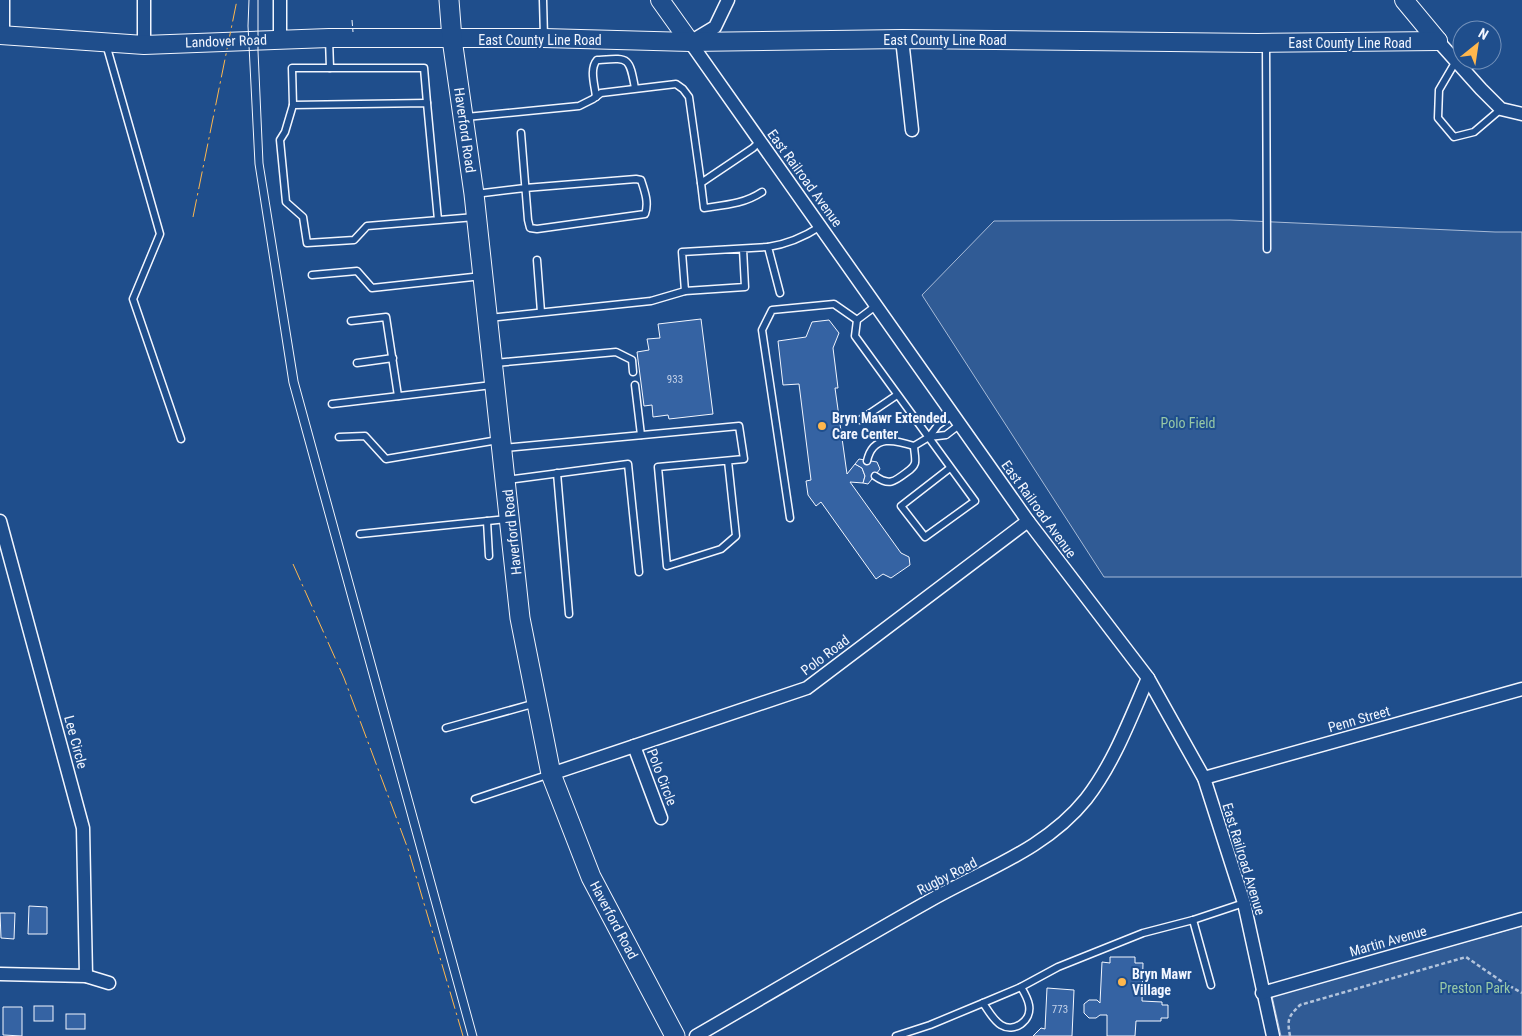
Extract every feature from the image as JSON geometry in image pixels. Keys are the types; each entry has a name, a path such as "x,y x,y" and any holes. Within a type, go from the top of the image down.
{"main road":[{"name":"Haverford Road","path":"449,0 452,39 474,194 496,385 520,618 551,774 591,877 675,1036"}],"street":[{"path":"2,35 3,0"},
{"path":"144,0 144,44"},
{"path":"280,0 280,39"},
{"path":"660,0 690,42 715,27 728,0"},
{"path":"1404,0 1452,57"},
{"name":"Landover Road","path":"2,35 144,44 329,38 452,39"},
{"name":"East County Line Road","path":"452,39 544,38 690,42 902,39 1266,43 1438,41"},
{"path":"902,39 912,130"},
{"name":"East Railroad Avenue","path":"690,42 1028,521 1148,678 1204,778 1244,903 1262,993 1273,1036"},
{"path":"1464,70 1501,109 1522,114"},
{"name":"Lee Circle","path":"0,521 83,828 86,976"},
{"name":"Polo Road","path":"551,774 808,688 1028,521"},
{"name":"Rugby Road","path":"696,1036 931,900 1003,864 1054,830 1085,800 1104,773 1148,678"},
{"name":"Penn Street","path":"1204,778 1522,689"},
{"name":"Polo Circle","path":"634,746 661,818"},
{"name":"Martin Avenue","path":"1262,993 1522,919"},
{"path":"0,974 86,976 109,983"}],"lane":[{"path":"543,0 544,38"},
{"path":"329,38 330,68"},
{"path":"105,43 160,234 133,299 181,438"},
{"path":"1266,43 1267,249"},
{"path":"596,97 593,71 597,60 622,59 628,62 631,66 635,88"},
{"path":"438,220 424,68 292,68 293,105 285,132 280,140 286,202 303,218 307,242 354,240 368,226 476,217"},
{"path":"1452,68 1439,90 1438,118 1454,137 1474,132 1501,109"},
{"path":"464,118 579,106 601,93 676,84 684,89 689,97 704,208 738,203 752,199 762,192"},
{"path":"293,105 427,103"},
{"path":"474,194 525,188 636,179 641,180 648,206 645,214 537,229 530,228 528,220 525,188 521,134"},
{"path":"701,183 753,148 760,141"},
{"path":"686,291 682,252 785,245 821,226"},
{"path":"768,247 780,293"},
{"path":"488,318 651,300 686,291 745,287 743,249"},
{"path":"537,260 541,312"},
{"path":"312,274 357,271 372,288 483,276"},
{"path":"790,518 762,330 772,310 834,304 857,320"},
{"path":"877,305 857,320 855,336 975,501 925,537 901,506 950,468"},
{"path":"351,321 386,317 398,396"},
{"path":"493,363 616,352 632,360 633,372"},
{"path":"357,363 392,358"},
{"path":"332,404 496,385"},
{"path":"635,385 641,435"},
{"path":"860,420 897,395"},
{"path":"929,437 946,435 956,420"},
{"path":"867,460 872,448 882,441 897,441 914,446 929,437 938,425 956,420"},
{"path":"339,437 365,436 386,459 502,444 641,435 739,426 744,459 658,467 667,566 721,549 736,536 728,461"},
{"path":"875,476 883,481 893,482 906,474 915,463 914,446"},
{"path":"506,480 628,464 639,572"},
{"path":"557,473 569,614"},
{"path":"360,534 510,519"},
{"path":"487,522 489,556"},
{"path":"446,728 537,702"},
{"path":"475,799 551,774"},
{"path":"896,1036 930,1025 983,1003 1021,987 1058,966 1143,933 1244,903"},
{"path":"1192,920 1211,985"},
{"path":"983,1003 1000,1024 1007,1027 1015,1027 1022,1024 1027,1018 1029,1011 1029,1004 1021,987"}],"path":[{"path":"1290,1036 1287,1022 1300,1005 1466,957 1501,982 1522,993"}],"shaded area":[{"name":"Polo Field","path":"1230,220 1522,232 1522,577 1104,577 922,295 994,221"},
{"name":"Preston Park","path":"1522,926 1522,1036 1281,1036 1272,996"}],"building":[{"path":"701,319 713,414 669,419 668,415 653,417 652,405 644,406 637,352 649,350 647,339 660,338 658,324"},
{"name":"Bryn Mawr Extended Care Center","path":"829,320 839,333 833,348 838,388 835,388 847,474 855,464 862,468 865,476 863,483 850,482 901,553 909,557 910,565 891,578 883,574 876,579 821,502 816,506 808,495 806,481 811,480 799,384 783,385 778,341 806,337 812,322"},
{"path":"859,459 877,462 880,469 868,484 863,483 865,476 862,468 855,464"},
{"path":"29,906 47,907 47,934 28,934"},
{"path":"0,913 15,913 14,939 1,938"},
{"name":"Bryn Mawr Village","path":"1110,957 1135,957 1135,963 1143,963 1142,1001 1162,1002 1162,1005 1168,1005 1168,1018 1161,1018 1161,1021 1136,1021 1135,1036 1107,1036 1107,1015 1089,1018 1084,1013 1084,1004 1089,1000 1097,1000 1100,1003 1102,962 1110,963"},
{"path":"1047,988 1074,990 1072,1036 1033,1036 1041,1028 1045,1029"},
{"path":"34,1006 53,1006 53,1021 34,1021"},
{"path":"3,1007 22,1007 22,1036 3,1035"},
{"path":"66,1014 85,1014 85,1029 66,1029"}],"tram line":[{"path":"249,0 248,26 255,164 289,383 468,1036"},
{"path":"258,0 258,51 263,163 298,381 477,1036"}],"fence":[{"path":"352,20 353,32"}],"power":[{"path":"193,217 237,0"},
{"path":"293,564 344,678 408,849 463,1036"}],"place":[{"name":"Bryn Mawr Extended Care Center","path":"822,426"},
{"name":"Bryn Mawr Village","path":"1122,982"}]}
